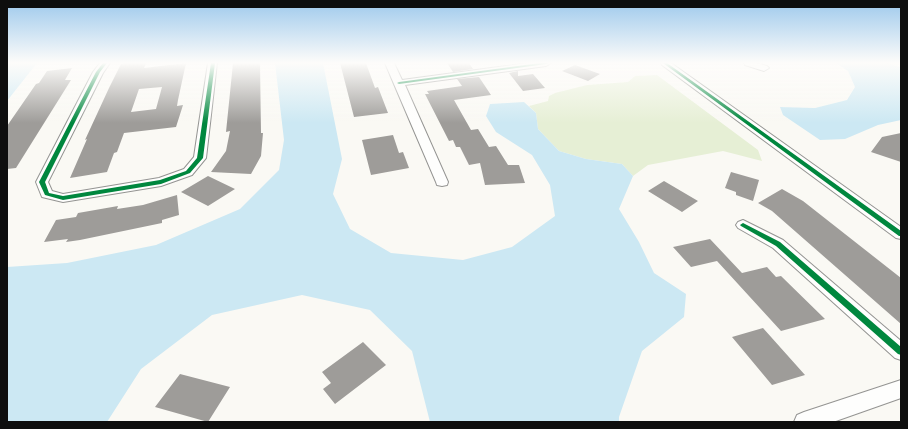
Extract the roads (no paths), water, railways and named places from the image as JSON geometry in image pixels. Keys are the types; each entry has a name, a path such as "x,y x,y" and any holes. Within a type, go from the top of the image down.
{"street":[{"path":"92,83 42,182 47,194 63,198 162,182 188,172 200,158 210,83"},
{"path":"399,83 442,182"},
{"path":"693,83 901,234"},
{"path":"743,225 778,244 901,352"},
{"path":"804,422 901,390"}],"water":[{"path":"7,83 21,83 7,101"},
{"path":"277,83 327,83 342,159 333,194 350,229 391,253 463,260 512,247 555,216 550,185 532,155 496,132 486,116 490,104 524,102 536,113 538,129 559,151 586,159 622,164 633,176 619,209 639,242 654,273 686,294 684,317 642,351 619,417 619,422 430,422 412,351 370,310 302,295 212,315 141,369 107,422 7,422 7,267 67,263 156,245 240,209 279,170 284,140"},
{"path":"853,83 901,83 901,120 878,125 845,139 820,140 783,115 780,107 815,108 847,100 855,87"}]}
